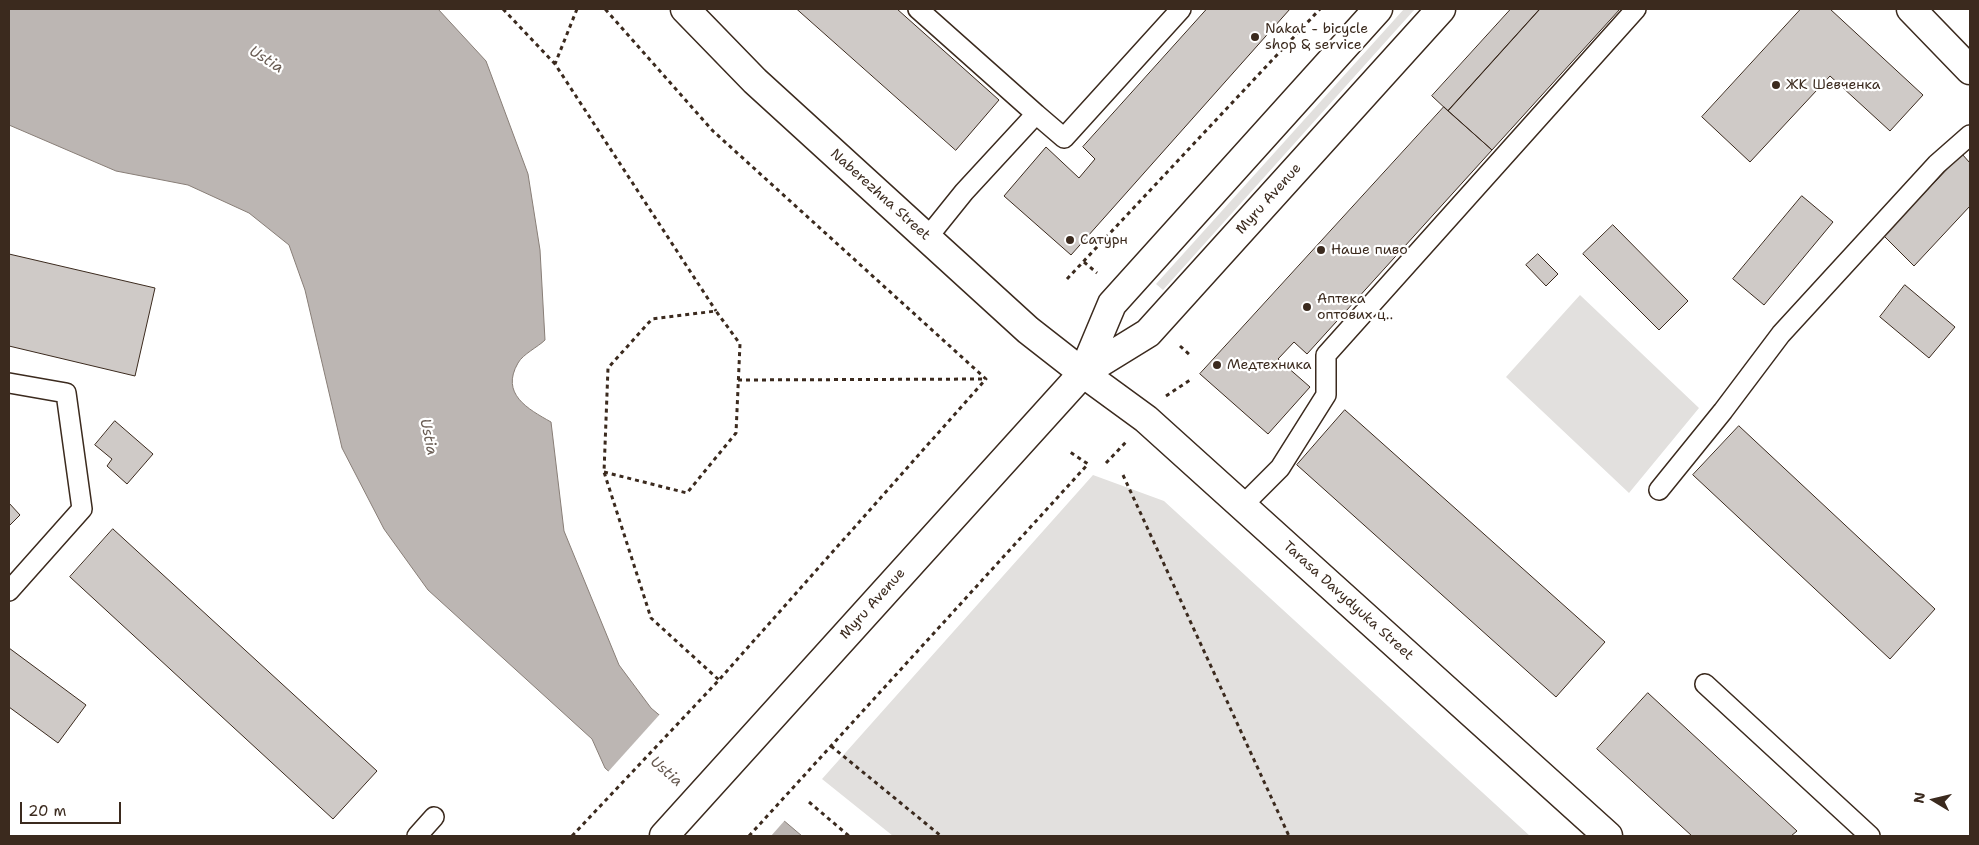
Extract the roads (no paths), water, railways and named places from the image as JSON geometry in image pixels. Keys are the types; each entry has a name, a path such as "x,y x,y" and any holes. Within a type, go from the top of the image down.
{"street":[{"name":"Naberezhna Street","path":"685,9 755,81 927,238 1028,330 1083,372"},
{"name":"Myru Avenue","path":"1083,372 1112,304 1378,9"},
{"name":"Myru Avenue","path":"664,836 1083,372 1148,333 1440,9"},
{"path":"1910,9 1970,70"},
{"name":"Tarasa Davydyuka Street","path":"1083,372 1146,419 1608,836"}],"lane":[{"path":"918,9 1064,138 1181,9"},
{"path":"1243,505 1280,468 1326,395 1326,355 1636,9"},
{"path":"927,238 964,192 1036,114"},
{"path":"1659,490 1723,411 1781,334 1937,164 1970,135"},
{"path":"9,383 66,393 82,509 9,591"},
{"path":"1705,684 1870,836"},
{"path":"417,836 434,817"}],"water":[{"name":"Ustia","path":"9,9 438,9 486,61 528,174 540,250 545,340 520,360 513,374 512,383 514,392 526,406 551,422 564,531 619,665 651,708 802,836 682,836 605,768 592,739 428,590 384,529 342,448 305,290 289,245 249,213 188,185 116,171 9,125"}],"place":[{"name":"Nakat - bicycle shop & service","path":"1255,37"},
{"name":"ЖК Шевченка","path":"1776,85"},
{"name":"Сатурн","path":"1070,240"},
{"name":"Наше пиво","path":"1321,250"},
{"name":"Аптека оптових ц‥","path":"1307,307"},
{"name":"Медтехника","path":"1217,365"}]}
